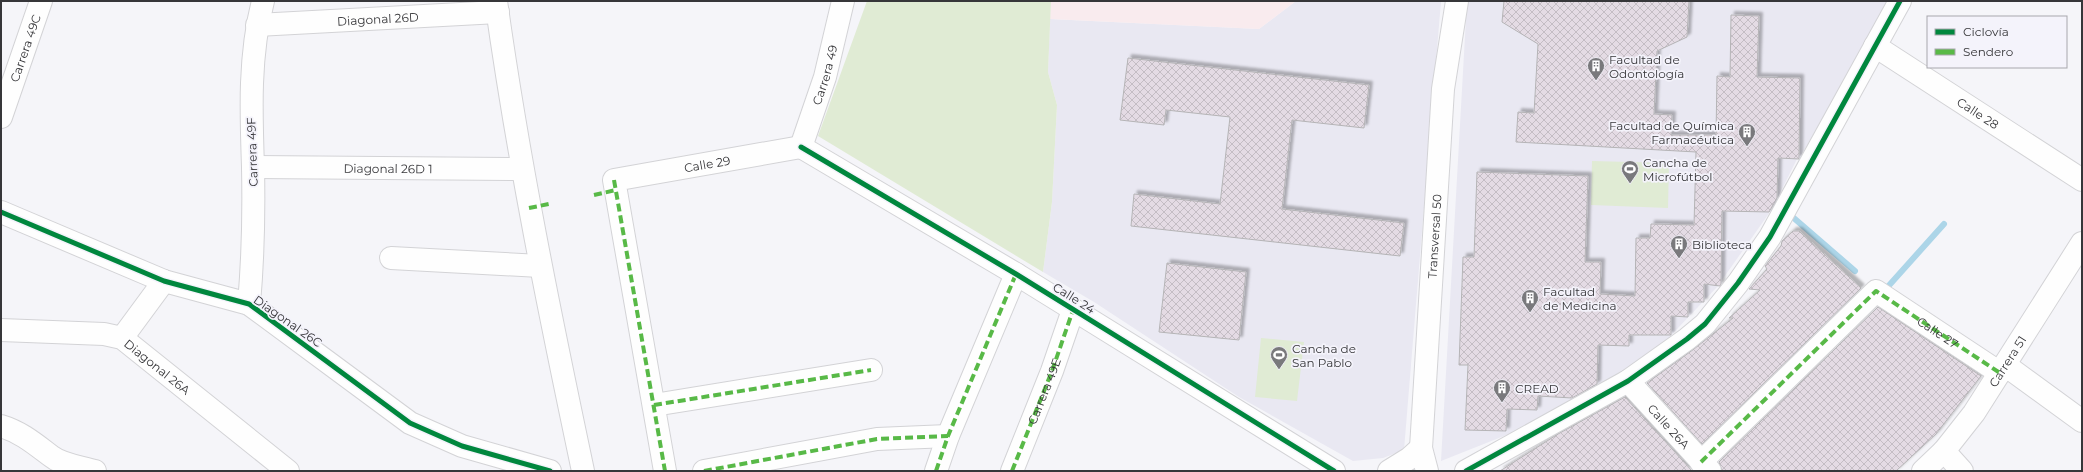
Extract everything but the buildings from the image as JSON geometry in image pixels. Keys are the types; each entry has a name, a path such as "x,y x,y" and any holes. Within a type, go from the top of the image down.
{"street":[{"name":"Carrera 49C","path":"1,117 41,1"},
{"name":"Carrera 49F","path":"249,304 253,249 251,112 257,25 263,1"},
{"name":"Carrera 49","path":"801,147 824,77 843,1"},
{"name":"Transversal 50","path":"1427,471 1422,448 1441,117 1443,89 1457,1"},
{"path":"1466,471 1628,381 1687,340 1705,324 1738,283 1785,211 1900,1"},
{"name":"Diagonal 26D","path":"257,25 497,6"},
{"path":"497,6 522,169 540,266 583,471"},
{"name":"Calle 28","path":"1875,46 2082,180"},
{"name":"Calle 29","path":"654,406 614,180 801,147"},
{"name":"Calle 24","path":"801,147 1016,274 1334,471"},
{"name":"Diagonal 26D 1","path":"253,167 522,169"},
{"name":"Diagonal 26C","path":"1,212 164,281 249,304 410,423 462,446 550,471"},
{"name":"Carrera 51","path":"1923,471 1944,451 1974,413 2082,243"},
{"path":"391,258 540,266"},
{"path":"936,471 948,436 1016,274"},
{"path":"122,338 164,281"},
{"name":"Calle 27","path":"1705,466 1876,291 2002,369 2082,421"},
{"name":"Carrera 49E","path":"1012,471 1052,371 1073,310"},
{"name":"Diagonal 26A","path":"1,330 104,334 122,338 288,471"},
{"path":"665,471 654,406 871,370"},
{"name":"Calle 26A","path":"1628,381 1705,466"},
{"path":"1,426 19,433 52,457 95,471"},
{"path":"704,471 877,438 948,436"},
{"path":"1389,471 1410,458 1422,448"},
{"path":"1944,451 1962,471"}],"shaded area":[{"path":"1051,1 1296,1 1259,29 1050,19"},
{"path":"1296,1 1441,1 1404,450 1383,458 1353,461 1239,397 1094,302 1043,272 1052,202 1057,105 1048,72 1050,19 1259,29"},
{"path":"1467,1 1889,1 1799,159 1797,159 1777,199 1777,212 1770,212 1722,280 1721,286 1718,286 1658,349 1612,379 1509,434 1441,461"}],"green space":[{"path":"867,1 1051,1 1048,72 1057,105 1052,202 1043,272 818,136"},
{"name":"Cancha de Microfútbol","path":"1592,161 1669,163 1668,208 1591,205"},
{"name":"Cancha de San Pablo","path":"1261,338 1304,342 1297,401 1255,397"}],"waterway":[{"path":"1788,213 1855,271"},
{"path":"1884,291 1944,224"}],"marked path":[{"path":"614,180 665,471"},
{"path":"594,195 616,190"},
{"path":"529,208 549,204"},
{"path":"936,471 948,436 1016,274"},
{"path":"1701,462 1876,291 2000,373"},
{"path":"1012,471 1052,371 1073,310"},
{"path":"654,405 871,370"},
{"path":"704,471 877,439 948,436"}],"cycle path":[{"path":"1466,471 1628,381 1687,339 1705,324 1738,283 1770,237 1900,1"},
{"path":"801,147 1016,274 1334,471"},
{"path":"1,212 164,281 249,304 410,423 462,446 550,471"}],"place":[{"name":"Facultad de Odontología","path":"1596,81"},
{"name":"Facultad de Química Farmacéutica","path":"1747,147"},
{"name":"Cancha de Microfútbol","path":"1630,184"},
{"name":"Biblioteca","path":"1679,259"},
{"name":"Facultad de Medicina","path":"1530,313"},
{"name":"Cancha de San Pablo","path":"1279,370"},
{"name":"CREAD","path":"1502,403"}]}
